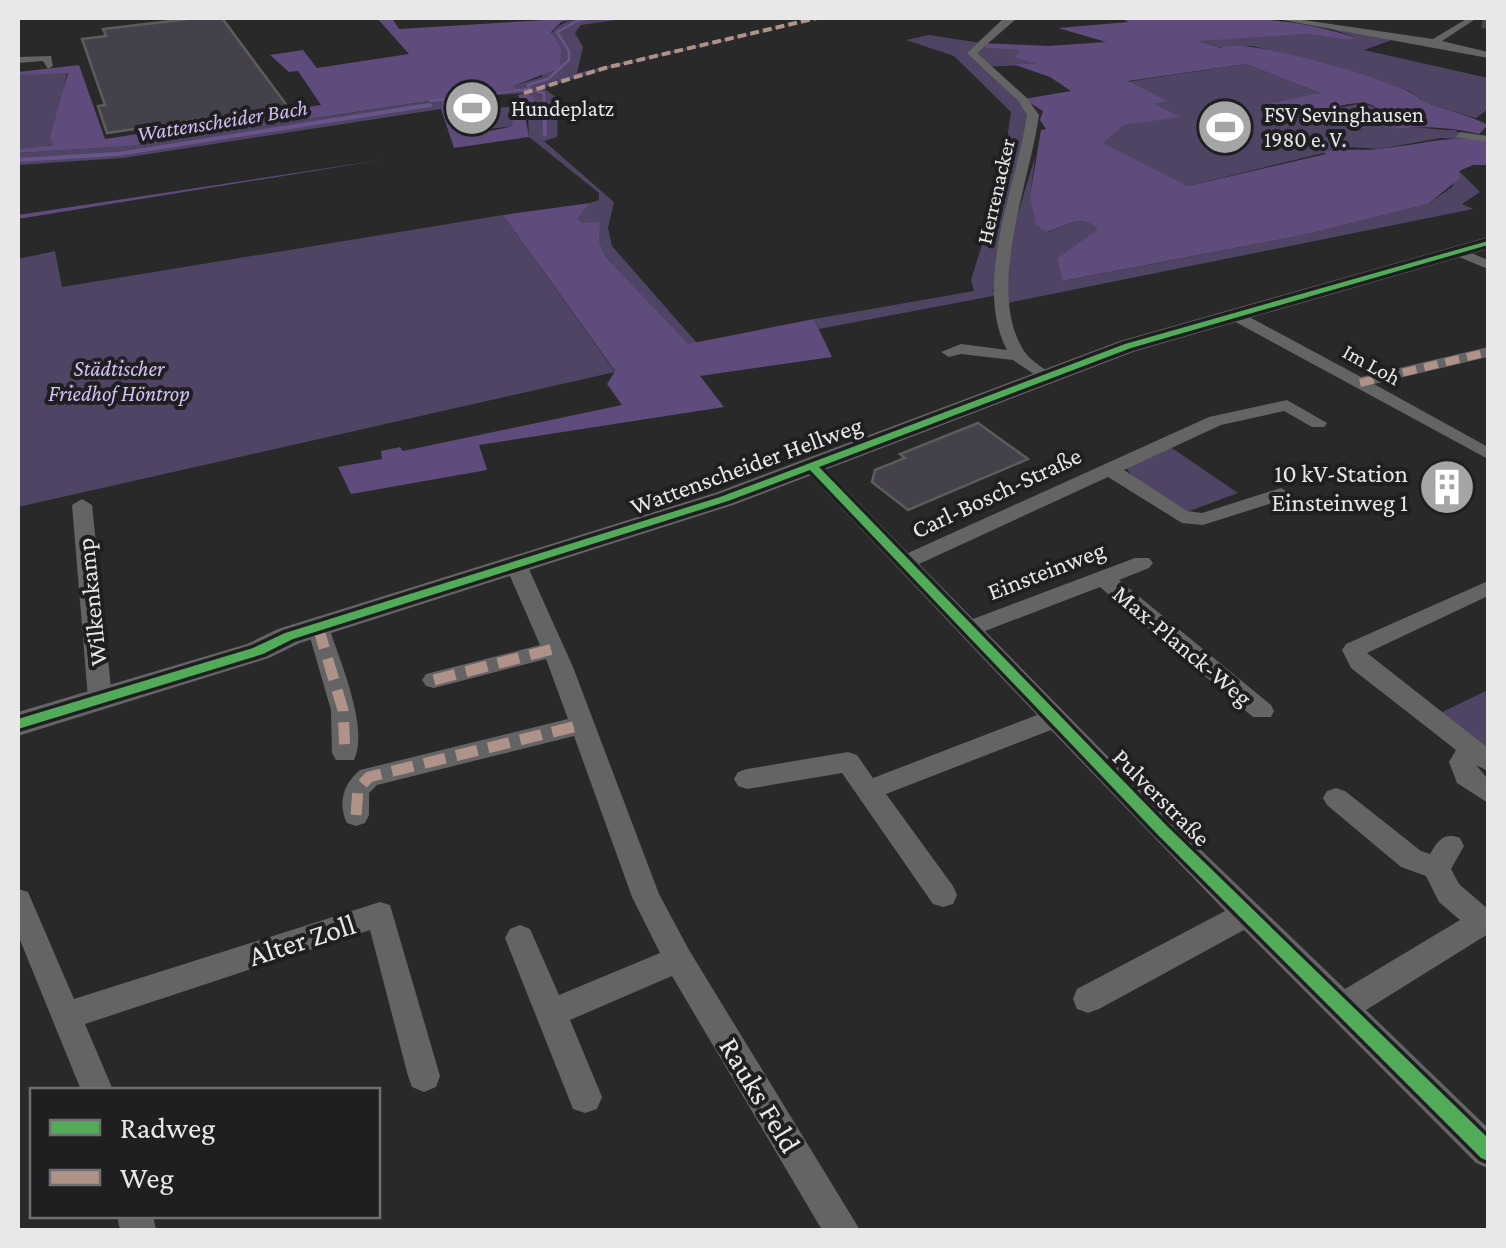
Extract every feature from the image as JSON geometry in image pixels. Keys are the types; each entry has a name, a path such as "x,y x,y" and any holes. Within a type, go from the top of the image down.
{"main road":[{"name":"Wattenscheider Hellweg","path":"18,708 100,692 258,651 303,632 516,567 812,467 1116,350 1488,243"},
{"name":"Wattenscheider Hellweg","path":"18,724 100,692"}],"street":[{"name":"Herrenacker","path":"1014,18 982,40 972,53 1024,100 1033,115 1000,288 1007,330 1018,356"},
{"path":"1276,18 1418,41 1488,42"},
{"path":"1444,42 1475,20"},
{"path":"1444,42 1488,54"},
{"path":"18,60 50,61 48,66 18,69"},
{"path":"1460,135 1488,139"},
{"path":"1458,252 1488,265"},
{"name":"Im Loh","path":"1234,315 1488,454"},
{"path":"949,352 961,349 1018,356 1044,376"},
{"path":"1360,383 1392,373 1440,367 1488,352"},
{"name":"Carl-Bosch-Straße","path":"905,562 1215,421 1287,405 1318,422"},
{"name":"Pulverstraße","path":"812,467 1246,914 1488,1150"},
{"name":"Carl-Bosch-Straße","path":"1108,468 1182,517 1203,520 1281,494"},
{"name":"Wilkenkamp","path":"82,505 100,692"},
{"name":"Einsteinweg","path":"969,629 1142,563"},
{"name":"Rauks Feld","path":"516,567 552,649 630,860 678,959 842,1230"},
{"name":"Max-Planck-Weg","path":"1104,578 1262,712"},
{"path":"1480,755 1359,662 1354,650 1488,588"},
{"path":"303,632 343,710 345,754"},
{"path":"434,680 552,649"},
{"path":"869,790 1053,719"},
{"path":"356,815 355,792 359,783 369,777 581,725"},
{"path":"1480,755 1462,762 1466,776 1488,794"},
{"path":"748,779 848,762 944,894"},
{"path":"1336,798 1411,859 1443,857 1449,893 1483,922 1341,1008"},
{"path":"18,901 96,1088"},
{"name":"Alter Zoll","path":"65,1016 380,914 424,1076"},
{"path":"1088,999 1246,914"},
{"path":"520,938 585,1097"},
{"path":"551,1014 678,959"}],"green space":[{"path":"579,18 630,18 581,25 575,33 583,47 577,73 821,18 619,65 543,88 557,98 558,128 557,137 544,141 614,202 608,228 612,246 697,343 688,345 605,256 599,240 576,219 590,203 599,200 599,193 529,137 527,93 452,98 515,90 512,86 542,77 549,38 559,26"},
{"path":"1320,25 1409,41 1420,45 1392,40 1364,50 1488,78 1488,109 1476,118 1426,103 1412,92 1376,79 1253,46 1222,48 1194,40 1308,34 1345,40 1354,37"},
{"path":"929,35 981,43 986,48 1021,50 1042,64 983,67 1029,112 997,289 992,290 998,295 819,329 814,319 974,291 971,280 1001,183 1011,112 954,56 906,40"},
{"name":"FSV Sevinghausen 1980 e. V.","path":"1246,64 1322,94 1274,102 1301,115 1363,103 1382,110 1398,129 1455,130 1469,140 1441,138 1379,149 1348,147 1188,186 1102,143 1124,125 1177,116 1153,104 1165,101 1126,82"},
{"path":"67,71 54,145 18,149 18,75"},
{"path":"443,99 441,109 123,158 18,165 18,153 130,146"},
{"path":"518,106 512,126 470,132 454,126 457,111"},
{"path":"1035,157 1030,196 1048,232 1080,221 1099,229 1064,281 1308,234 1428,204 1452,187 1459,171 1480,192 1462,204 1473,209 1007,303 1010,240"},
{"name":"Städtischer Friedhof Höntrop","path":"503,215 615,372 18,507 18,259 55,251 62,287"},
{"path":"1169,446 1238,493 1184,513 1127,469 1132,461"},
{"path":"1488,690 1488,752 1438,714"}],"shaded area":[{"path":"377,18 392,18 399,29 579,18 561,22 551,32 561,49 560,68 513,86 516,89 453,98 458,114 454,126 483,131 512,126 521,101 518,95 527,93 535,98 526,121 529,137 454,148 441,109 442,99 130,146 18,153 18,149 54,145 50,137 68,73 18,72 79,65 105,139 321,105 298,71 289,72 270,55 303,50 317,68 409,54"},
{"path":"1119,18 1239,18 1327,29 1356,38 1308,34 1198,41 1221,48 1234,46 1283,53 1344,69 1488,125 1479,134 1438,128 1398,129 1378,109 1362,103 1292,113 1271,103 1320,93 1246,64 1128,81 1167,101 1154,104 1180,117 1124,125 1103,143 1188,186 1326,154 1323,152 1447,140 1488,141 1488,165 1473,165 1459,171 1460,178 1428,204 1308,234 1063,281 1057,259 1098,229 1080,221 1047,232 1036,225 1030,196 1041,130 1046,129 1040,120 1043,111 1024,99 1071,91 1050,77 1012,64 1037,64 1014,57 1020,50 986,48 981,43 1048,46 1106,42 1058,28 1129,22"},
{"path":"387,159 18,219 18,215"},
{"path":"590,203 577,219 581,223 600,222 599,240 605,256 688,344 814,319 832,357 700,376 724,407 479,445 487,470 351,494 338,467 382,459 381,451 400,447 403,451 622,405 607,384 615,371 503,215"}],"building":[{"path":"222,18 288,107 107,133 98,106 105,105 82,39 106,36 103,29"},
{"path":"978,423 1028,459 908,510 872,482 875,470 905,458 900,454"}],"waterway":[{"name":"Wattenscheider Bach","path":"430,101 529,89 528,85 548,79 569,60 569,51 557,32 579,20 598,18"},
{"path":"536,91 544,93 544,103"},
{"path":"544,103 545,134"},
{"name":"Wattenscheider Bach","path":"18,160 118,154 430,105 425,106"}],"tunnel":[{"path":"1482,23 1488,24"}],"marked path":[{"path":"524,93 605,68 817,18"},
{"path":"1360,383 1488,352"},
{"path":"318,627 343,710 345,753"},
{"path":"434,680 553,649"},
{"path":"356,815 358,789 369,777 581,725"}],"cycle path":[{"path":"18,724 258,651 289,636 724,499 1128,346 1488,243"},
{"path":"813,467 1163,831 1488,1151"}],"place":[{"name":"Hundeplatz","path":"472,108"},
{"name":"FSV Sevinghausen 1980 e. V.","path":"1225,127"},
{"name":"10 kV-Station Einsteinweg 1","path":"1447,487"}]}
